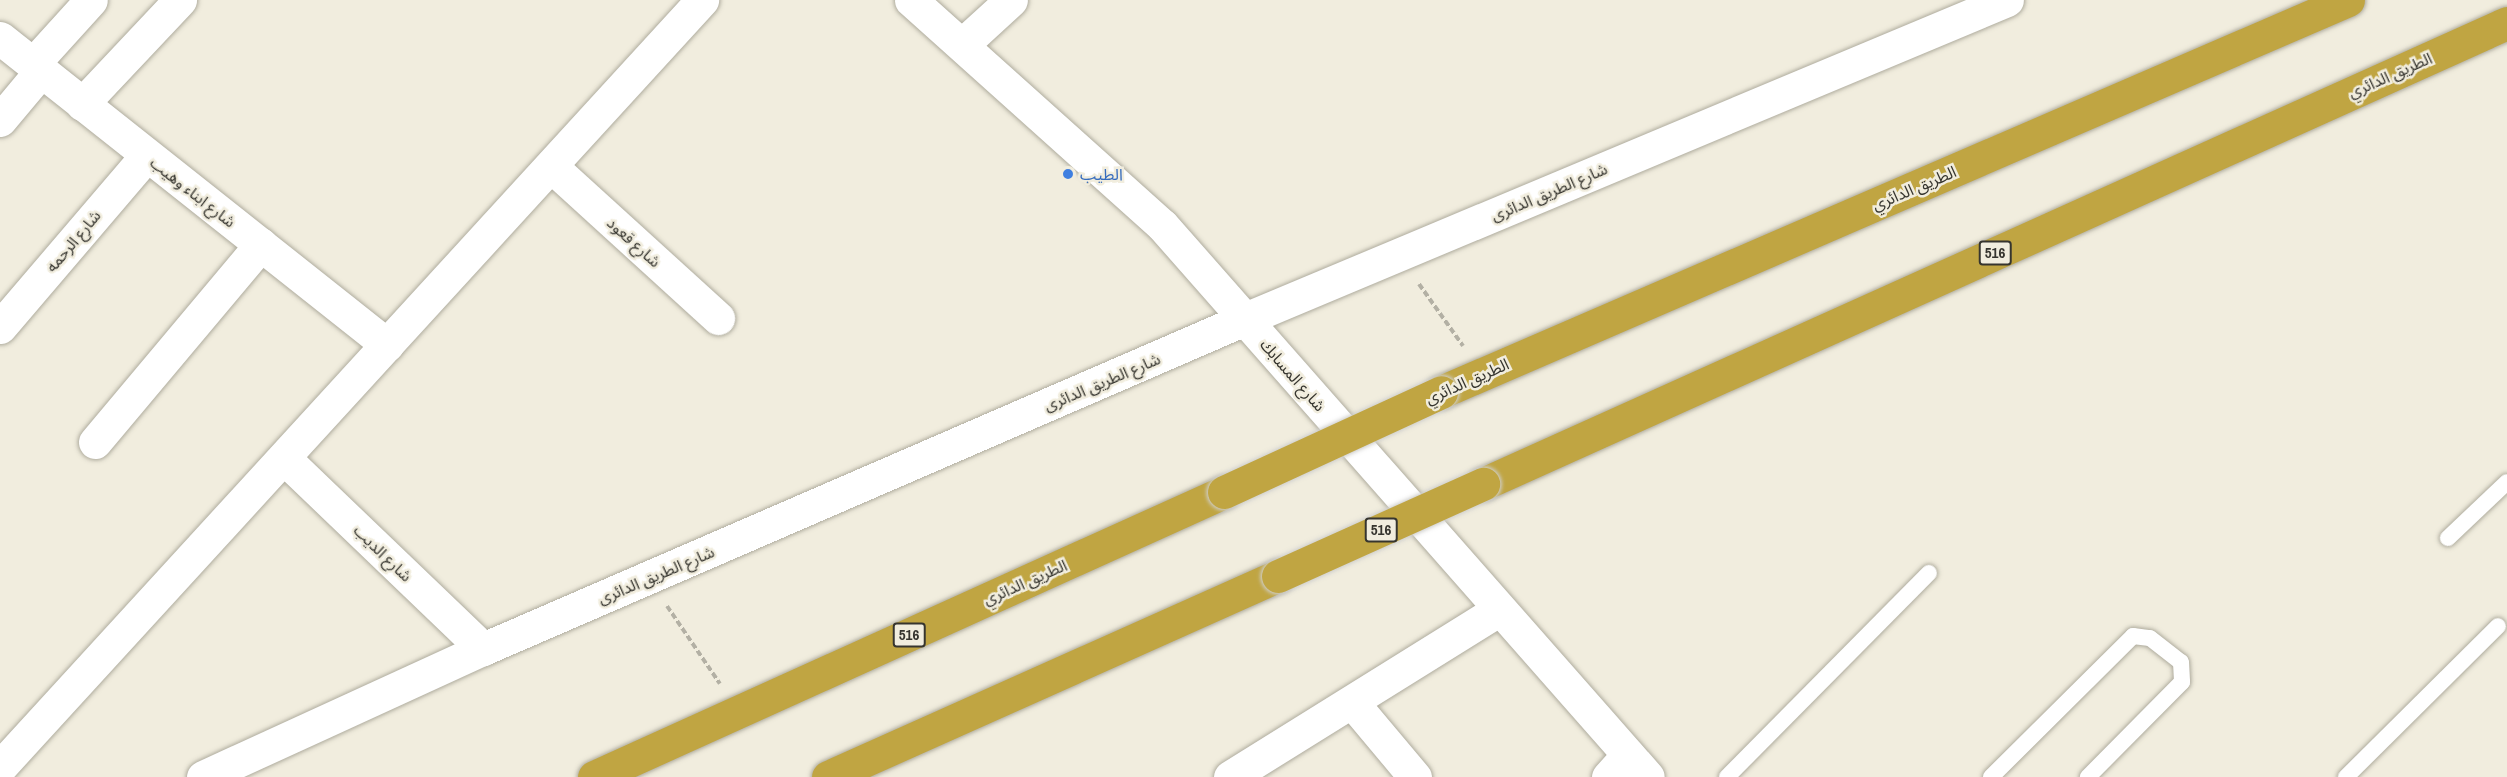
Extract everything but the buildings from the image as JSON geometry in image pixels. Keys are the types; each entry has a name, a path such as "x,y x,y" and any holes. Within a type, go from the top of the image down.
{"highway":[{"name":"الطريق الدائري","path":"594,777 1441,392 2348,0"},
{"name":"الطريق الدائري","path":"828,777 1484,484 2507,22"}],"street":[{"path":"0,120 37,67 91,0"},
{"path":"82,104 180,0"},
{"path":"0,766 702,0"},
{"name":"شارع المسابك","path":"910,0 963,44 1162,225 1498,610 1628,770"},
{"path":"963,44 1011,0"},
{"name":"شارع الطريق الدائرى","path":"203,777 483,649 1245,320 1996,2"},
{"name":"شارع ابناء وهيب","path":"0,38 387,345"},
{"name":"شارع الرحمه","path":"0,327 146,156"},
{"name":"شارع قعود","path":"551,166 718,318"},
{"path":"95,442 261,244"},
{"name":"شارع الديب","path":"284,458 483,649"},
{"path":"1230,777 1498,610"},
{"path":"1352,702 1415,777"}],"lane":[{"path":"2448,538 2507,482"},
{"path":"1727,777 1929,573"},
{"path":"2346,777 2498,626"},
{"path":"1990,777 2133,636 2150,638 2181,662 2182,682 2088,777"}],"path":[{"path":"1417,281 1482,374"},
{"path":"662,598 739,712"}],"place":[{"name":"الطيب","path":"1068,174"}]}
